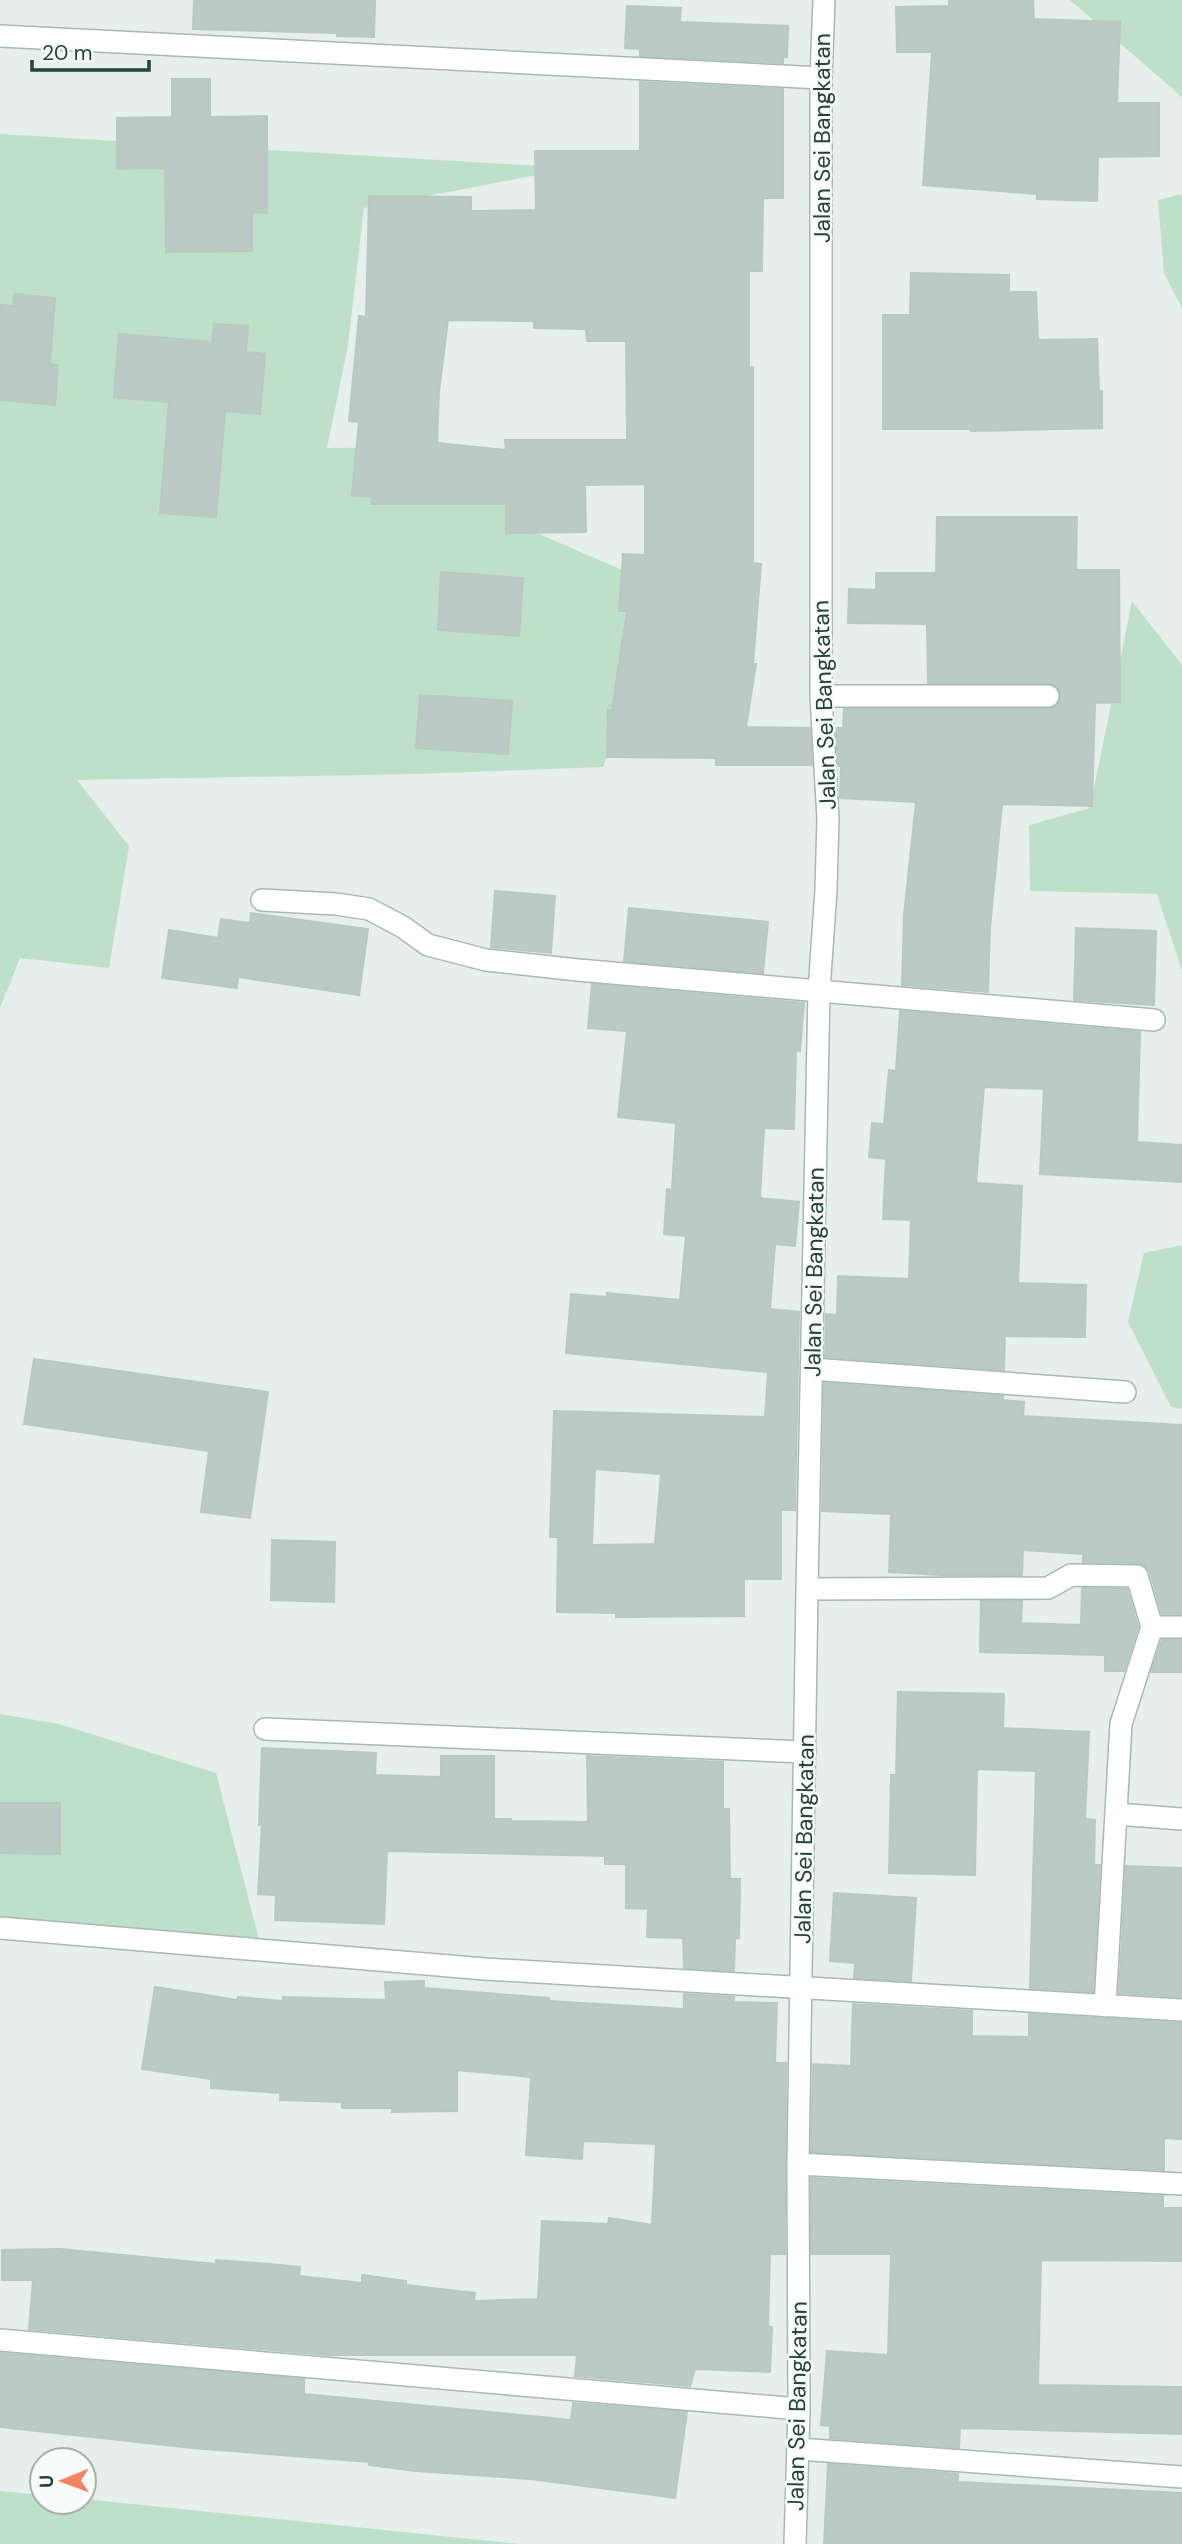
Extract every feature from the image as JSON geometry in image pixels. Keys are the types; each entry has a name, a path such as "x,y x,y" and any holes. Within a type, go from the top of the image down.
{"street":[{"name":"Jalan Sei Bangkatan","path":"795,2544 799,2449 798,2164 818,990 827,890 828,819 821,696 821,78 824,0"},
{"path":"0,36 821,78"},
{"path":"821,696 1048,696"},
{"path":"262,900 336,904 369,909 403,927 428,945 486,960 1154,1020"},
{"path":"812,1369 1125,1392"},
{"path":"807,1589 1048,1588 1071,1575 1137,1576 1152,1627 1121,1724 1105,2006"},
{"path":"1152,1627 1182,1627"},
{"path":"265,1730 805,1752"},
{"path":"1116,1814 1182,1819"},
{"path":"0,1928 471,1968 1182,2010"},
{"path":"798,2164 1182,2184"},
{"path":"0,2340 799,2409"},
{"path":"799,2449 1182,2477"}],"green space":[{"path":"1070,0 1182,0 1182,97"},
{"path":"0,134 574,168 364,208 348,345 327,448 453,447 523,527 636,576 638,667 603,767 418,774 77,780 129,846 109,968 20,958 0,1008"},
{"path":"1182,194 1182,308 1164,273 1158,200"},
{"path":"1132,601 1182,665 1182,971 1157,894 1030,891 1029,825 1090,808"},
{"path":"1182,1245 1182,1409 1171,1407 1128,1322 1144,1253"},
{"path":"0,1714 59,1724 216,1773 262,1951 0,1926"},
{"path":"0,2491 28,2494 28,2516 98,2516 98,2500 519,2544 0,2544"}],"building":[{"path":"194,0 375,0 374,37 337,36 337,33 193,29"},
{"path":"949,0 1033,0 1034,19 1120,22 1117,103 1159,103 1159,156 1098,157 1097,201 1037,199 1037,194 923,185 932,52 897,52 896,7 949,6"},
{"path":"627,6 681,8 680,22 788,26 787,57 783,57 783,63 640,56 640,49 625,48"},
{"path":"172,79 210,79 210,117 267,116 267,213 252,212 252,251 166,252 165,168 117,169 117,118 172,117"},
{"path":"640,82 783,89 783,198 763,198 762,271 749,271 749,367 753,367 753,563 761,564 753,664 756,664 746,727 810,728 812,765 716,765 716,758 607,757 608,710 612,710 627,611 619,611 623,554 645,555 645,484 585,485 586,532 506,533 506,504 371,504 372,497 352,495 359,422 349,421 359,316 366,317 369,196 471,197 471,211 536,210 535,151 640,151","holes":["448,320 534,321 534,328 586,329 587,341 626,341 627,440 505,440 506,450 437,443 439,392"]},
{"path":"911,273 1009,275 1009,292 1036,292 1038,340 1097,339 1102,428 971,431 883,429 883,315 910,315"},
{"path":"14,294 55,298 50,364 58,365 55,405 0,400 0,305 13,306"},
{"path":"214,324 248,326 246,352 265,354 260,414 225,411 216,517 160,513 169,402 114,397 119,334 212,342"},
{"path":"937,517 1077,517 1076,570 1119,570 1120,702 1095,703 1092,806 1002,804 990,928 988,992 902,985 904,915 916,802 840,798 841,766 838,766 836,728 843,728 844,709 1048,709 1060,702 1059,689 1048,683 928,683 927,624 848,623 849,589 876,590 876,573 936,573"},
{"path":"441,572 523,578 519,636 438,630"},
{"path":"420,695 512,701 508,754 416,748"},
{"path":"495,891 555,896 551,953 491,947"},
{"path":"629,908 768,922 763,973 624,961"},
{"path":"251,913 368,929 359,995 238,977 237,988 162,978 169,930 218,938 221,919 250,923"},
{"path":"1076,928 1156,931 1154,1005 1074,1000"},
{"path":"592,984 804,1003 800,1051 796,1050 794,1129 764,1128 760,1198 799,1202 795,1246 775,1244 770,1309 799,1312 795,1510 781,1510 781,1579 744,1579 744,1616 616,1617 616,1613 557,1612 558,1537 550,1537 554,1411 765,1417 768,1372 566,1353 571,1294 607,1297 607,1293 680,1300 686,1236 664,1234 667,1189 672,1190 676,1123 618,1117 627,1031 588,1028","holes":["595,1469 661,1474 655,1544 592,1545"]},
{"path":"900,1011 1140,1032 1137,1142 1182,1145 1182,1182 1040,1174 1044,1089 984,1087 976,1183 1022,1186 1018,1283 1086,1285 1085,1337 1005,1336 1004,1370 825,1357 826,1314 837,1315 838,1276 909,1279 911,1220 883,1219 886,1159 869,1157 872,1123 884,1124 889,1070 896,1071"},
{"path":"34,1359 268,1392 250,1518 201,1512 209,1451 24,1424"},
{"path":"824,1383 1003,1396 1003,1400 1024,1402 1023,1416 1182,1425 1182,1614 1162,1614 1150,1572 1144,1565 1083,1562 1083,1554 1023,1550 1022,1575 889,1572 891,1514 822,1511"},
{"path":"272,1540 335,1542 334,1602 271,1600"},
{"path":"1082,1588 1127,1589 1138,1627 1124,1671 1105,1671 1105,1655 980,1652 981,1601 1022,1601 1021,1623 1081,1625"},
{"path":"1162,1640 1182,1640 1182,1672 1151,1672"},
{"path":"898,1692 1004,1694 1003,1728 1089,1732 1085,1819 1095,1820 1094,1865 1100,1865 1093,1992 1030,1988 1036,1771 977,1769 975,1875 889,1873 891,1775 896,1775"},
{"path":"262,1748 376,1753 375,1775 441,1777 441,1756 494,1756 494,1819 511,1821 588,1822 587,1756 723,1762 723,1809 729,1809 730,1879 740,1879 739,1938 735,1938 734,1971 684,1968 683,1938 647,1937 648,1909 626,1908 626,1864 605,1864 605,1856 387,1851 384,1924 275,1920 276,1895 258,1894 262,1825 259,1825"},
{"path":"0,1803 60,1803 60,1854 0,1853"},
{"path":"1126,1866 1182,1868 1182,1997 1119,1993"},
{"path":"834,1893 916,1898 911,1981 854,1978 855,1963 830,1961"},
{"path":"424,1981 424,1988 549,1998 549,2001 684,2009 684,1994 734,1997 734,2002 777,2003 775,2063 786,2063 785,2254 770,2254 770,2372 695,2369 690,2386 575,2376 577,2355 329,2355 29,2329 33,2280 2,2280 2,2250 60,2249 216,2264 216,2260 269,2264 300,2267 299,2276 362,2283 362,2275 406,2281 406,2285 475,2293 474,2301 538,2299 542,2221 608,2224 609,2218 652,2225 656,2144 583,2141 582,2159 526,2155 531,2077 457,2070 457,2111 392,2112 392,2108 342,2108 342,2102 280,2100 280,2093 211,2088 211,2079 142,2069 155,1987 237,2000 238,1997 283,2001 283,1997 386,2000 385,1982"},
{"path":"853,2004 972,2011 972,2036 1029,2037 1029,2014 1182,2023 1182,2139 1164,2138 1164,2170 811,2152 813,2064 851,2066"},
{"path":"811,2178 1163,2196 1163,2208 1182,2208 1182,2261 1041,2260 1038,2385 1182,2387 1182,2434 960,2428 959,2448 830,2438 830,2426 821,2425 827,2351 888,2355 891,2254 811,2254"},
{"path":"0,2353 304,2379 304,2394 571,2420 573,2403 687,2412 675,2498 531,2479 416,2471 369,2465 370,2462 192,2448 0,2427"},
{"path":"828,2464 958,2474 958,2482 1182,2493 1182,2544 824,2544"}]}
